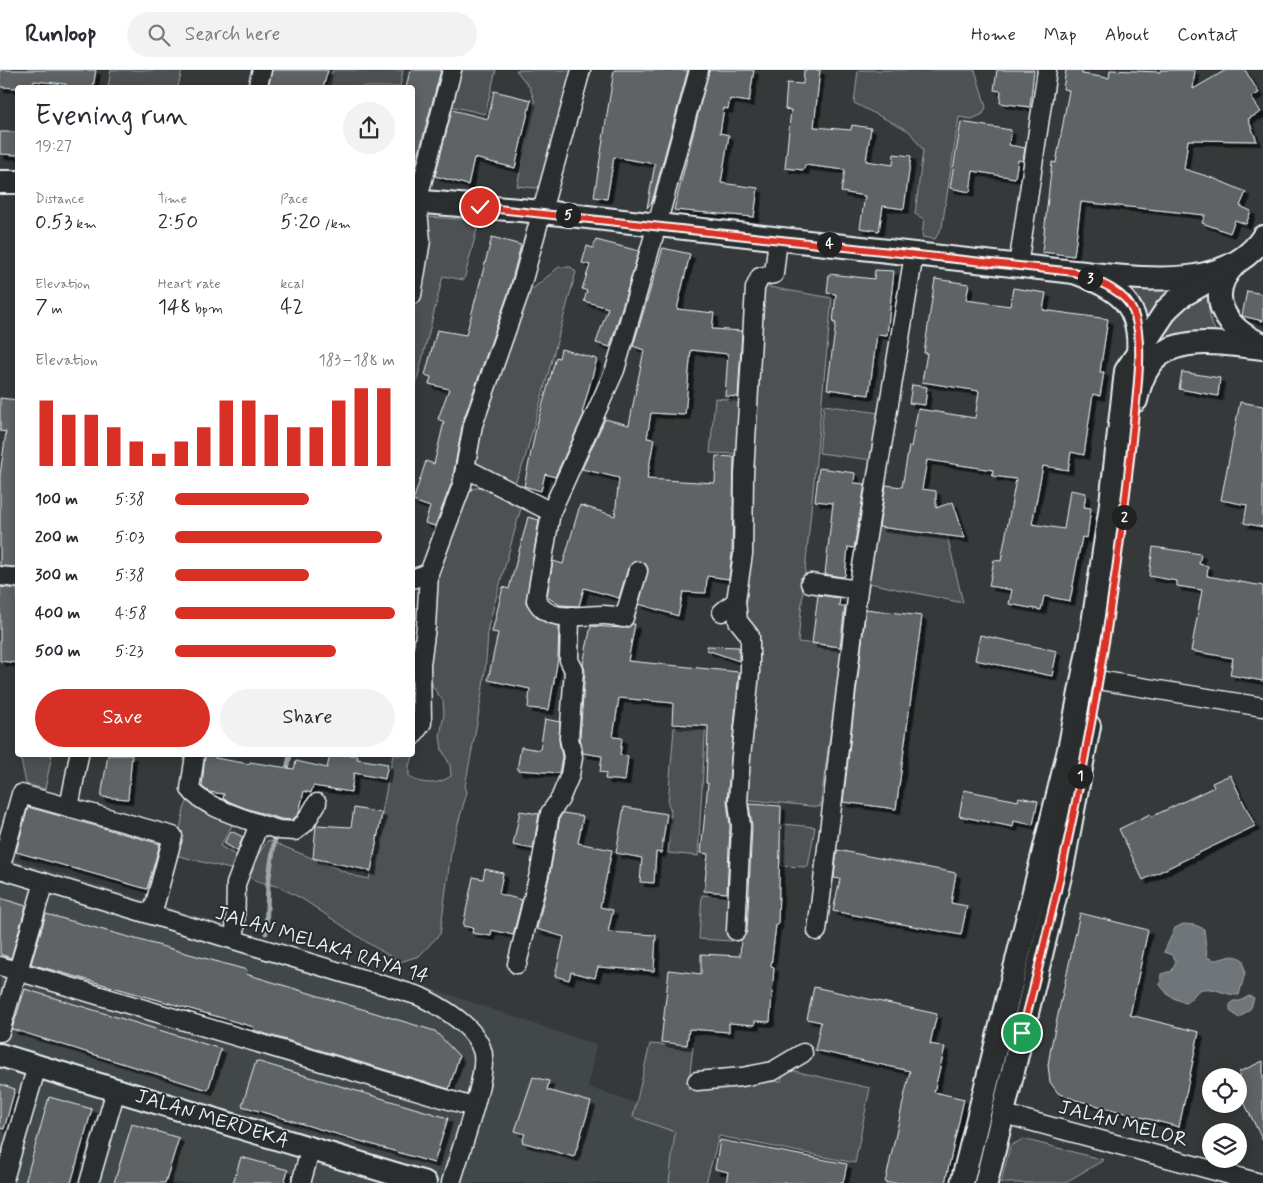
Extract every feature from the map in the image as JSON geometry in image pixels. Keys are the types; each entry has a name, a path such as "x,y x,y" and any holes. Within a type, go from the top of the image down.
{"main road":[{"path":"415,202 543,212 1074,272 1184,278 1208,274 1237,264"},
{"path":"1263,237 1257,246 1237,264 1222,284 1222,306 1234,329 1263,346"},
{"path":"986,1183 1004,1114 1052,865 1062,783 1092,630 1110,512 1126,371 1167,309 1180,297 1237,264"},
{"path":"962,1183 1052,865 1098,680 1122,529 1136,400 1139,352 1137,322 1132,308 1125,300 1107,286 1074,272"},
{"path":"1136,400 1142,379 1151,364 1171,349 1184,345 1207,344 1263,346"},
{"name":"JALAN MERDEKA","path":"0,1054 425,1183"}],"street":[{"path":"258,85 262,70"},
{"path":"415,199 452,70"},
{"path":"415,733 422,723 421,664 426,627 420,576 462,486 473,426 519,294 582,70"},
{"path":"638,571 624,618 604,615 570,617 550,614 541,609 536,600 551,512 615,370 699,70"},
{"path":"1018,266 1047,70"},
{"path":"415,207 421,240 415,277"},
{"path":"736,931 741,826 738,802 750,673 750,636 738,621 736,601 743,554 744,465 755,288 760,277 774,274 778,239"},
{"path":"817,931 858,590 914,254"},
{"path":"465,468 551,512"},
{"path":"0,576 15,578"},
{"path":"810,583 858,590"},
{"path":"722,612 736,601"},
{"path":"517,964 540,870 550,813 563,793 570,775 573,757 569,738 574,670 569,660 570,617"},
{"path":"1098,680 1263,707"},
{"path":"69,808 79,757"},
{"path":"194,757 190,789 194,794 223,810 270,827 295,831 305,823 317,803"},
{"path":"0,869 21,794 173,836 152,915"},
{"path":"235,940 236,884 270,827"},
{"name":"JALAN MELAKA RAYA 14","path":"0,869 419,996 457,1019 473,1035 482,1050 483,1072 451,1183"},
{"path":"0,1032 44,882"},
{"path":"0,966 473,1107"},
{"path":"697,1081 742,1077 773,1071 803,1053"},
{"path":"3,1183 37,1066"},
{"path":"89,1183 116,1090"},
{"name":"JALAN MELOR","path":"1004,1114 1260,1183"},
{"path":"301,1183 311,1148"}],"shaded area":[{"path":"111,70 182,70 178,85 108,85"},
{"path":"333,70 403,70 400,85 328,85"},
{"path":"456,70 496,70 485,114 446,105"},
{"path":"516,70 572,70 546,189 517,186 535,102 530,88"},
{"path":"858,70 975,70 986,107 983,114 972,119 959,117 942,227 935,239 922,237 924,219 915,214 923,150 909,131 854,103"},
{"path":"415,216 473,220 477,229 464,280 443,276 415,388"},
{"path":"559,267 571,267 576,272 524,462 514,485 473,463 472,453 524,296"},
{"path":"1119,284 1182,287 1145,329"},
{"path":"763,286 832,298 798,642 842,647 820,807 742,799 759,639 746,615"},
{"path":"1211,290 1209,314 1219,336 1154,342 1171,312"},
{"path":"715,398 745,401 742,454 710,453"},
{"path":"824,405 879,413 872,460 819,453"},
{"path":"487,486 521,508 488,627 483,687 465,786 467,792 452,845 440,934 419,956 400,962 304,900 280,887 256,881 249,875 255,859 268,840 355,876 369,879 393,757 413,757 409,765 409,777 414,780 430,783 441,781 451,776 450,765 442,750 440,736 444,714 443,701 433,687 428,668 437,568 459,511 472,489"},
{"path":"874,526 947,535 963,603 869,583 866,579"},
{"path":"695,701 707,703 698,856 668,853 671,811 668,803 674,728 693,727"},
{"path":"20,757 52,757 45,789 26,784"},
{"path":"189,798 234,822 220,846 237,856 234,870 175,855 184,809"},
{"path":"783,824 815,827 808,867 781,866"},
{"path":"0,855 448,994 596,1045 588,1087 636,1103 634,1117 675,1132 669,1183 0,1183"},
{"path":"702,895 733,898 732,941 699,939"},
{"path":"1183,924 1195,925 1204,929 1207,957 1214,960 1236,956 1243,960 1245,973 1239,995 1203,989 1185,1003 1169,996 1160,985 1161,974 1172,971 1176,961 1172,955 1164,952 1175,928"},
{"path":"1249,996 1254,998 1251,1008 1239,1018 1230,1011 1230,1005 1233,1001 1240,1001"},
{"path":"650,1044 693,1047 688,1089 781,1081 785,1069 870,1088 855,1163 719,1136 706,1183 669,1183 675,1132 633,1117"},
{"path":"1023,1139 1104,1160 1064,1183 1001,1183 1010,1146"}],"building":[{"path":"0,70 96,70 94,85 66,85 34,81 33,85 15,85 15,88 0,87"},
{"path":"272,70 328,70 324,85 269,85"},
{"path":"410,70 441,70 415,167 415,85 407,85"},
{"path":"614,70 688,70 652,202 647,208 655,164 614,157 607,199 594,197"},
{"path":"709,70 754,70 749,102 730,99 728,109 724,108 720,133 729,135 721,183 758,188 754,217 674,210"},
{"path":"804,70 820,70 814,127 851,130 852,125 871,128 866,161 893,165 894,154 911,156 904,209 883,206 879,231 860,228 865,196 841,192 845,170 805,165 804,170 785,168 791,110 785,109 787,83 803,84"},
{"path":"997,70 1034,70 1030,107 1000,103 1001,91 994,90"},
{"path":"1066,70 1082,70 1082,74 1109,78 1110,70 1160,72 1161,70 1195,70 1193,89 1226,70 1245,70 1259,93 1251,97 1261,112 1248,119 1257,141 1188,140 1184,169 1213,178 1246,192 1240,206 1251,211 1246,224 1235,220 1230,233 1202,223 1205,215 1081,202 1074,256 1042,252 1052,162 1056,163 1069,90 1063,89"},
{"path":"494,91 531,100 515,168 474,158 468,185 435,176 452,110 488,119"},
{"path":"961,122 1011,130 1009,145 1025,148 1023,161 1018,160 1015,178 973,171 970,192 950,188"},
{"path":"0,132 15,132 15,155 0,154"},
{"path":"492,237 521,245 509,291 463,421 452,482 435,526 425,523 430,507 415,502 415,495 426,461 434,464 444,422 438,419 449,389 429,384 431,377 425,375 437,330 466,335"},
{"path":"596,240 639,251 610,347 596,343 608,308 584,301 587,291 582,289 590,265 582,263 587,246 593,248"},
{"path":"663,248 690,254 677,309 714,313 712,329 742,331 738,397 725,396 728,354 691,350 685,415 651,413 647,438 654,439 647,479 715,483 716,456 734,457 732,553 729,579 707,576 706,593 683,592 678,616 639,604 648,569 645,563 636,561 628,568 619,598 584,588 579,606 560,605 547,597 553,561 563,564 580,505 615,516 619,478 582,469 605,419 629,425 644,350 633,346"},
{"path":"875,270 894,271 887,335 877,334 869,395 827,389 836,323 833,323 836,294 827,293 829,274 874,279"},
{"path":"935,279 969,284 966,300 1010,306 1013,288 1046,293 1043,310 1108,319 1100,372 1104,372 1100,396 1093,394 1084,455 1071,452 1068,470 1043,466 1032,524 1064,529 1070,490 1086,493 1084,507 1091,508 1087,538 1082,537 1070,601 1044,596 1041,610 1009,604 1012,590 989,586 994,560 1001,561 1016,479 992,476 993,470 927,460 922,489 936,491 936,508 953,502 965,538 879,527 886,485 902,487 918,409 975,418 979,391 922,382 927,353 924,353"},
{"path":"1247,291 1263,294 1263,321 1242,316"},
{"path":"561,349 597,359 582,413 584,414 555,477 545,474 541,491 524,486 536,428 556,357 559,358"},
{"path":"1182,372 1220,378 1218,396 1179,389"},
{"path":"912,385 927,387 925,405 909,403"},
{"path":"0,398 15,400 15,567 0,566 0,475 6,432 0,431"},
{"path":"1240,402 1263,406 1263,527 1244,523 1247,505 1221,500"},
{"path":"819,468 855,473 854,483 865,484 854,548 848,547 845,576 842,577 825,574 833,503 815,501"},
{"path":"528,517 539,520 526,603 536,617 546,623 559,626 558,658 549,710 528,708 530,689 488,680 498,633 492,632 503,587 509,589"},
{"path":"1153,547 1201,554 1199,564 1208,566 1207,576 1263,586 1263,681 1230,675 1233,658 1191,651 1202,590 1177,586 1177,581 1149,576"},
{"path":"0,587 15,589 15,663 0,661"},
{"path":"818,595 840,598 839,606 845,606 840,647 812,643"},
{"path":"866,609 922,616 896,809 843,802"},
{"path":"635,624 628,661 739,672 727,801 730,826 727,893 704,891 708,854 701,853 708,783 706,783 708,726 672,724 673,703 619,698 613,737 622,738 620,755 628,756 625,781 605,779 606,773 600,772 602,756 583,753 580,737 585,671 583,664 591,626 623,628"},
{"path":"980,635 1057,651 1052,676 975,660"},
{"path":"707,646 739,647 739,661 707,650"},
{"path":"545,719 560,722 559,740 562,757 559,773 517,770 521,747 540,750"},
{"path":"108,757 132,757 128,799 101,797"},
{"path":"205,757 294,769 296,761 327,768 330,757 358,757 357,759 388,764 385,779 354,773 351,792 313,786 311,793 304,791 299,813 292,820 281,819 245,808 223,799 224,794 209,792 202,787"},
{"path":"1230,775 1255,826 1143,880 1119,829 1150,814 1151,817 1214,787 1212,783"},
{"path":"964,790 1018,801 1019,797 1038,801 1033,825 1014,821 1013,827 959,816"},
{"path":"749,804 781,806 778,925 776,925 771,966 774,967 770,1022 755,1021 755,1025 729,1023 729,1032 689,1029 687,1045 661,1042 669,970 701,974 701,954 740,956 741,940 747,932 752,826"},
{"path":"28,807 160,844 147,889 16,852"},
{"path":"624,807 667,814 661,853 656,852 654,883 640,882 642,858 616,853"},
{"path":"354,808 382,813 371,871 313,858 316,825 351,827"},
{"path":"520,811 539,814 533,849 513,845"},
{"path":"563,813 583,816 578,843 612,850 600,907 613,910 608,932 656,935 654,971 598,967 595,978 571,972 569,980 555,976 564,937 537,929 560,817"},
{"path":"231,831 243,837 237,851 224,843"},
{"path":"837,850 956,873 951,903 967,906 961,935 833,911 840,879 834,878"},
{"path":"485,869 503,873 499,894 522,900 513,935 492,930 491,936 472,933 473,928 463,926 473,877 483,879"},
{"path":"0,898 26,906 11,958 0,954"},
{"path":"1080,913 1148,930 1130,1015 1199,1032 1179,1127 1076,1100 1058,1093 1050,1082 1048,1065 1051,1047"},
{"path":"46,914 247,970 246,974 435,1031 459,1056 449,1089 253,1030 254,1027 31,964"},
{"path":"814,987 937,1014 930,1044 945,1047 934,1092 964,1099 945,1183 885,1183 910,1071 815,1050 821,1022 807,1019"},
{"path":"25,989 221,1049 208,1090 12,1029"},
{"path":"256,1061 448,1118 434,1163 242,1106"},
{"path":"1263,1061 1263,1141 1247,1108 1247,1068"},
{"path":"533,1077 549,1081 547,1090 591,1102 574,1157 522,1142 525,1134 515,1131"},
{"path":"0,1084 15,1089 4,1129 0,1128"},
{"path":"49,1097 92,1109 71,1183 25,1183"},
{"path":"132,1124 179,1138 165,1183 114,1183"},
{"path":"720,1140 847,1164 843,1183 726,1183 728,1172 715,1169"},
{"path":"241,1157 288,1170 284,1183 233,1183"}],"waterway":[{"path":"286,774 290,757"},
{"path":"266,933 268,883 279,812"}],"route":[{"path":"480,207 543,212 1074,272 1094,279 1113,290 1132,308 1137,322 1139,352 1122,529 1098,680 1062,868 1022,1033"}]}
